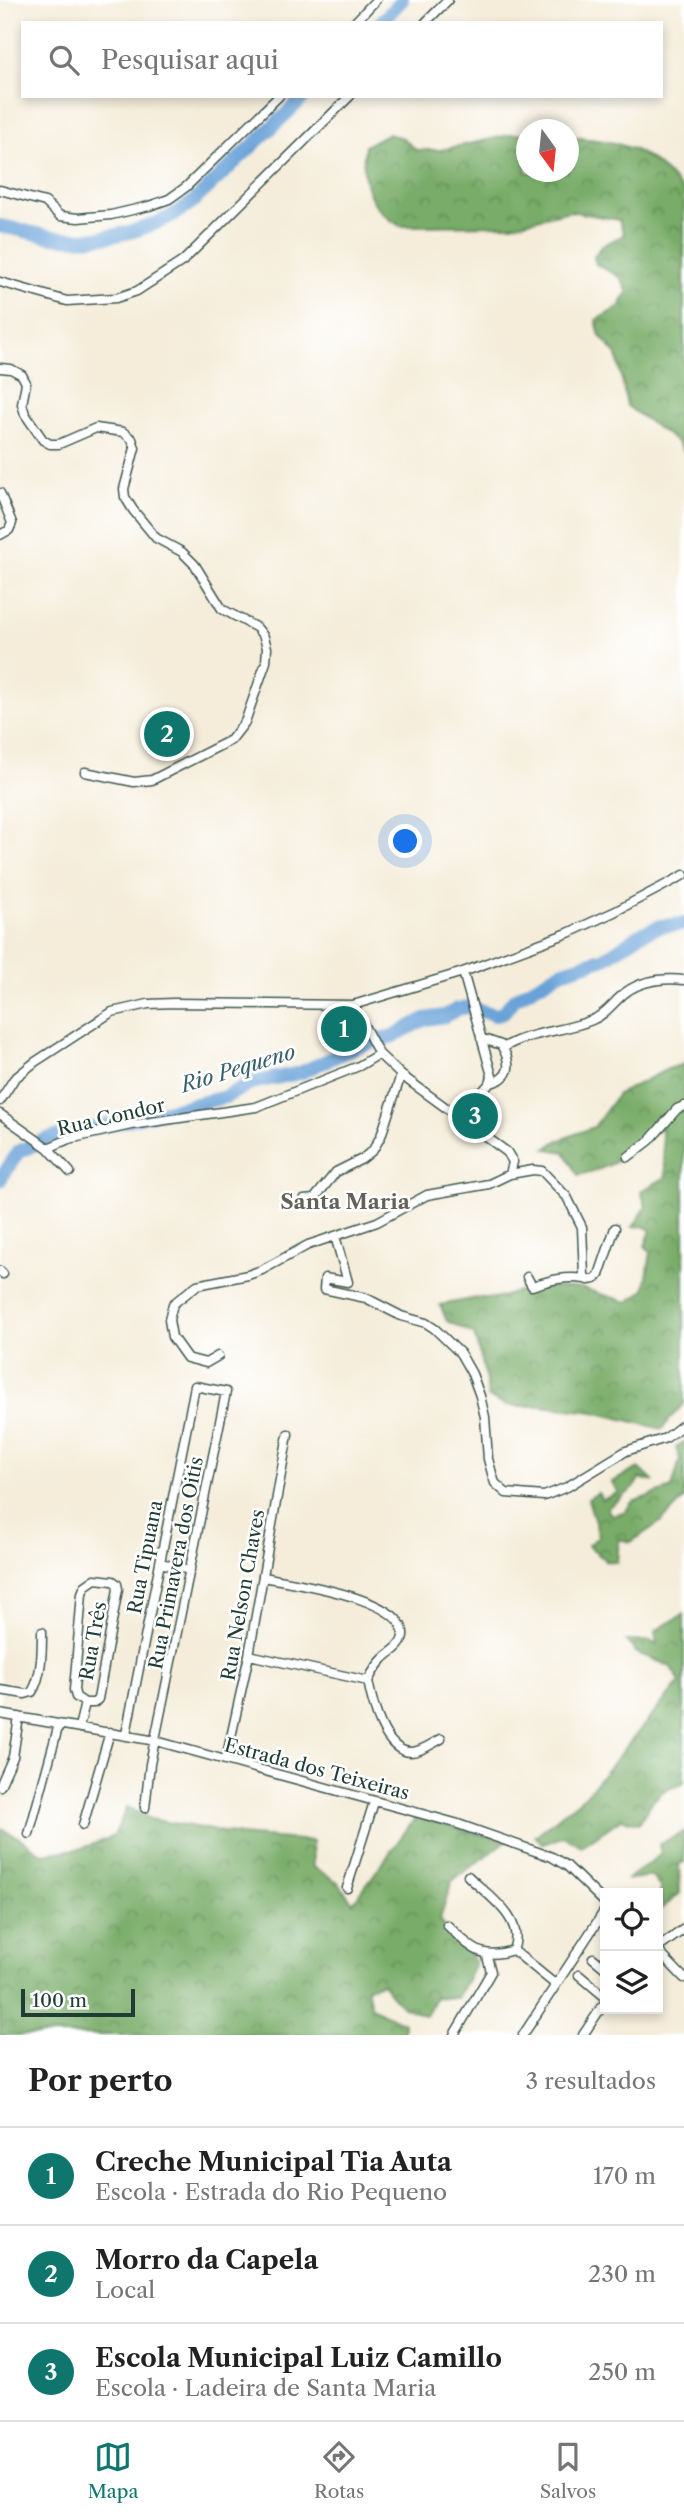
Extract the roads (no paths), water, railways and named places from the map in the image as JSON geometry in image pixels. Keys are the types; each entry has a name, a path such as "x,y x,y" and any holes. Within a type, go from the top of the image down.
{"street":[{"path":"356,21 376,0"},
{"path":"427,21 448,0"},
{"path":"0,190 45,202 60,216 78,218 111,215 169,199 199,175 277,98"},
{"path":"0,282 67,301 116,298 137,291 183,261 348,98"},
{"path":"0,368 22,374 26,383 22,404 25,414 43,440 50,444 60,444 96,428 123,432 132,439 135,448 124,489 125,497 133,510 156,538 182,552 195,565 222,609 257,628 264,637 267,648 266,662 245,722 231,740 152,780 134,782 85,772"},
{"path":"0,493 12,523 9,530 0,535"},
{"path":"0,1101 14,1079 35,1062 112,1012 174,1003 353,1005 463,972 568,933 684,875"},
{"path":"460,1117 490,1083 492,1073 463,972"},
{"path":"503,1048 518,1041 590,1021 603,1014 626,992 641,985 663,978 684,979"},
{"path":"353,1005 377,1051 401,1075 507,1152 513,1162 510,1174"},
{"path":"481,1038 492,1040 503,1048 509,1063 509,1072 501,1080 490,1083"},
{"name":"Rua Condor","path":"47,1147 69,1139 131,1125 256,1107 359,1066 377,1051"},
{"path":"304,1200 314,1199 336,1172 373,1150 381,1136 401,1075"},
{"path":"628,1157 649,1141 677,1109 684,1106"},
{"path":"0,1114 47,1147 69,1172"},
{"path":"218,1356 206,1363 187,1358 173,1336 169,1320 173,1304 197,1285 248,1275 296,1251 377,1222 427,1195 489,1184 510,1174 542,1171 567,1197 582,1227 585,1279"},
{"path":"527,1277 532,1286 572,1277 592,1281 598,1275 615,1228"},
{"path":"335,1236 348,1282 326,1278 324,1289 366,1298 401,1316 426,1322 446,1338 467,1362 485,1417 488,1459 493,1477 495,1483 506,1493 544,1496 567,1488 626,1451 666,1438 684,1424"},
{"name":"Rua Primavera dos Oitis","path":"145,1808 150,1764 226,1392 195,1386"},
{"name":"Rua Tipuana","path":"126,1734 195,1386"},
{"name":"Rua Nelson Chaves","path":"226,1760 249,1655 288,1434"},
{"path":"160,1563 190,1570"},
{"path":"262,1577 327,1590 378,1605 388,1611 401,1626 401,1643 374,1669 368,1681 386,1736 411,1752 442,1739"},
{"name":"Rua Três","path":"95,1579 113,1581 118,1589 98,1699 94,1703 82,1702 74,1690 82,1592 85,1586 95,1579"},
{"path":"0,1690 30,1693 35,1687 42,1632"},
{"path":"249,1655 368,1681"},
{"path":"79,1727 82,1702"},
{"name":"Estrada dos Teixeiras","path":"0,1714 156,1741 455,1822 552,1857 567,1866 600,1898"},
{"path":"0,1786 13,1757 19,1717"},
{"path":"29,1834 59,1724"},
{"path":"83,1825 110,1732"},
{"path":"347,1888 374,1802"},
{"path":"468,1876 511,1918 517,1933 513,1950"},
{"path":"523,2035 600,1918"},
{"path":"447,1925 476,1951 486,1956 513,1950"},
{"path":"663,1946 684,1929"},
{"path":"513,1950 556,1985"},
{"path":"659,1951 684,1978"},
{"path":"454,2035 491,1972 486,1956"},
{"path":"593,1958 600,1964"},
{"path":"579,1975 600,1995"},
{"path":"583,2035 600,2008"}],"waterway":[{"path":"382,21 402,0"},
{"path":"0,226 72,239 129,232 165,219 196,199 303,98"},
{"name":"Rio Pequeno","path":"0,1180 18,1152 47,1139 225,1097 251,1083 300,1073 358,1046 393,1036 425,1019 445,1016 458,1009 468,1007 495,1015 503,1013 514,999 561,972 605,958 641,934 661,926 684,924"}],"place":[{"name":"Morro da Capela","path":"167,734"},
{"name":"Creche Municipal Tia Auta","path":"344,1029"},
{"name":"Escola Municipal Luiz Camillo","path":"475,1116"}],"district":[{"name":"Santa Maria","path":"345,1201"}]}
